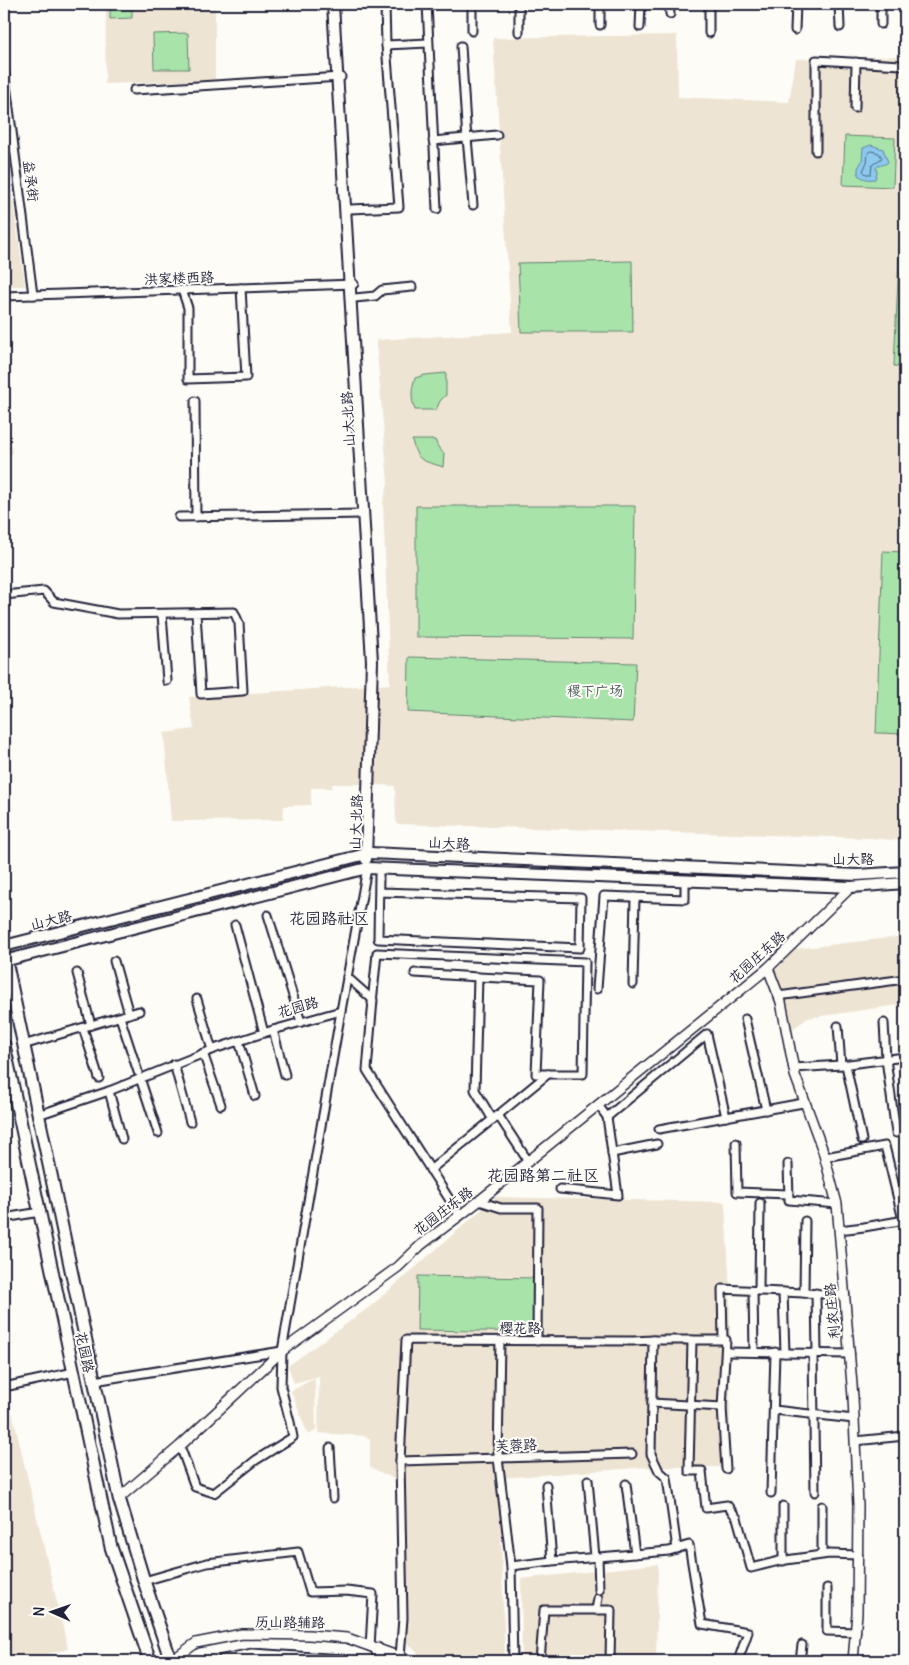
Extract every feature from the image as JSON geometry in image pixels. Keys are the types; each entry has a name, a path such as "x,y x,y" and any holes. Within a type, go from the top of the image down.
{"main road":[{"name":"山大北路","path":"335,4 372,661 367,868"},
{"name":"山大北路","path":"339,78 350,209 352,284 355,298 376,652 367,853"},
{"name":"山大路","path":"4,946 367,853 857,875 905,872"},
{"name":"山大路","path":"4,960 367,868 851,887 905,883"},
{"name":"花园路","path":"4,960 24,1045 119,1498 171,1661"},
{"name":"花园路","path":"4,1045 111,1547 150,1661"},
{"path":"373,1648 381,1661"},
{"path":"223,1661 252,1655 343,1661"}],"street":[{"path":"350,209 399,207 386,45 385,4"},
{"path":"427,4 437,209"},
{"path":"472,4 472,31"},
{"path":"519,4 519,32"},
{"path":"600,4 600,26"},
{"path":"640,27 641,4"},
{"path":"669,4 670,14"},
{"path":"709,4 709,33"},
{"path":"795,30 796,4"},
{"path":"839,4 840,27"},
{"path":"880,4 882,24"},
{"path":"386,45 428,43"},
{"path":"461,46 467,140 474,205"},
{"path":"816,151 816,60 901,65"},
{"path":"855,108 856,62"},
{"name":"益承街","path":"4,69 33,296"},
{"path":"134,90 339,78"},
{"path":"433,141 467,140 497,136"},
{"name":"洪家楼西路","path":"4,296 352,284"},
{"path":"355,298 376,296 382,290 412,287"},
{"path":"182,290 188,308 188,379 246,377 241,288"},
{"path":"196,401 196,517"},
{"path":"180,518 363,514"},
{"path":"4,595 44,591 54,602 118,614 234,612 239,623 243,692 201,694 196,613"},
{"path":"162,614 167,681"},
{"path":"180,1446 195,1487 214,1493 256,1460 293,1437 280,1387 282,1351 367,868"},
{"path":"379,875 378,939 580,948 581,898 379,892"},
{"path":"597,989 604,896 685,899 685,880"},
{"name":"花园庄东路","path":"119,1498 180,1446 282,1351 398,1267 421,1245 479,1201 768,968 851,887"},
{"path":"633,984 635,897"},
{"path":"268,915 301,1022"},
{"path":"235,925 264,1033"},
{"path":"415,973 540,980 536,1074 583,1074 585,962 378,953 367,1070 460,1216"},
{"path":"114,961 129,1014"},
{"name":"利农庄路","path":"768,968 778,996 794,1068 825,1157 836,1204 850,1354 858,1506 856,1632 853,1661"},
{"path":"77,973 91,1025"},
{"path":"347,977 373,1000"},
{"path":"478,977 475,1090 528,1161"},
{"path":"778,996 905,979"},
{"path":"197,999 212,1050"},
{"name":"花园路","path":"38,1115 109,1091 138,1075 273,1030 341,1011"},
{"path":"24,1045 139,1012"},
{"path":"120,1017 158,1133"},
{"path":"745,1019 766,1110"},
{"path":"884,1024 886,1060 896,1133"},
{"path":"838,1026 844,1065 862,1140"},
{"path":"83,1028 99,1078"},
{"path":"273,1030 285,1075"},
{"path":"607,1118 707,1034 726,1117"},
{"path":"239,1041 255,1096"},
{"path":"203,1053 221,1105"},
{"path":"794,1068 844,1065 905,1057"},
{"path":"174,1064 190,1122"},
{"path":"430,1170 548,1074"},
{"path":"109,1091 122,1139"},
{"path":"659,1129 803,1104"},
{"path":"560,1189 618,1195 607,1118 598,1106"},
{"path":"736,1143 738,1192 788,1194"},
{"path":"612,1153 657,1144"},
{"path":"825,1157 884,1146 904,1220 864,1228 839,1230"},
{"path":"788,1164 789,1200 836,1204"},
{"path":"479,1201 501,1208 538,1208 537,1341"},
{"path":"754,1352 760,1203"},
{"path":"4,1218 40,1212"},
{"path":"804,1293 805,1222"},
{"path":"726,1469 722,1407 726,1340 723,1340 722,1289 845,1294"},
{"path":"783,1292 785,1353"},
{"path":"815,1492 816,1293"},
{"name":"樱花路","path":"400,1461 406,1340 633,1342 653,1340 723,1340"},
{"path":"500,1340 498,1458 511,1566 513,1661"},
{"path":"653,1340 651,1454 660,1471 667,1478 677,1548"},
{"path":"692,1340 689,1471 702,1471 706,1508 727,1505 737,1518 751,1568 783,1560 822,1554 858,1555"},
{"path":"94,1380 282,1351"},
{"path":"727,1352 850,1354"},
{"path":"771,1493 775,1352"},
{"path":"4,1387 74,1372"},
{"path":"652,1403 722,1407"},
{"path":"774,1410 854,1419"},
{"path":"855,1441 905,1436"},
{"path":"330,1448 333,1498"},
{"name":"芙蓉路","path":"400,1461 632,1454"},
{"path":"400,1461 403,1618 400,1657"},
{"path":"588,1480 597,1557 598,1590"},
{"path":"626,1484 635,1554"},
{"path":"546,1485 552,1560"},
{"path":"783,1506 783,1560"},
{"path":"822,1506 822,1554"},
{"path":"511,1566 552,1560 669,1551 689,1545 702,1624 748,1632 738,1661"},
{"path":"144,1581 206,1563 298,1552 310,1592 346,1591 373,1594 373,1648"},
{"path":"827,1588 827,1631 856,1632"},
{"path":"596,1610 598,1598"},
{"path":"540,1661 544,1610 611,1610 610,1661"},
{"name":"历山路辅路","path":"171,1661 196,1643 242,1634 309,1635 347,1638 411,1661"},
{"path":"800,1661 802,1645"}],"shaded area":[{"path":"106,4 157,4 157,8 215,8 215,80 105,84"},
{"path":"677,35 678,97 789,102 796,59 905,56 905,841 869,838 396,824 395,786 361,784 332,784 332,788 311,788 311,805 284,806 283,820 171,821 164,733 194,729 189,697 390,684 383,502 388,484 376,340 512,332 493,38"},
{"path":"4,137 25,285 25,286 4,286"},
{"path":"4,391 6,391 12,454 4,454"},
{"path":"905,936 905,1004 808,1018 791,1030 776,970 795,949"},
{"path":"496,1197 725,1202 730,1292 730,1467 650,1467 499,1478 505,1661 427,1661 405,1640 404,1480 394,1479 370,1467 370,1439 364,1436 318,1433 319,1376 294,1383 288,1366 371,1306"},
{"path":"315,1378 316,1431 308,1435 291,1391"},
{"path":"9,1399 68,1649 39,1656 40,1661 4,1661 4,1400"},
{"path":"658,1564 656,1661 522,1661 521,1579"}],"green space":[{"path":"110,4 132,4 132,18 110,19"},
{"path":"188,33 189,69 154,69 153,34"},
{"path":"845,136 895,138 893,187 843,185"},
{"path":"901,213 905,213 905,367 894,366"},
{"path":"632,261 633,332 521,332 518,263"},
{"path":"446,373 446,395 440,401 436,410 415,410 412,394 415,378"},
{"path":"412,440 435,440 444,454 443,467 419,457"},
{"path":"416,506 635,506 633,639 416,637"},
{"path":"883,551 905,552 905,734 876,733"},
{"name":"稷下广场","path":"409,657 636,663 633,722 408,712"},
{"path":"418,1276 536,1278 535,1332 417,1330"}],"water":[{"path":"871,145 883,149 888,162 876,168 875,179 868,179 858,175 863,148"}],"district":[{"name":"花园路社区","path":"329,918"},
{"name":"花园路第二社区","path":"543,1175"}]}
